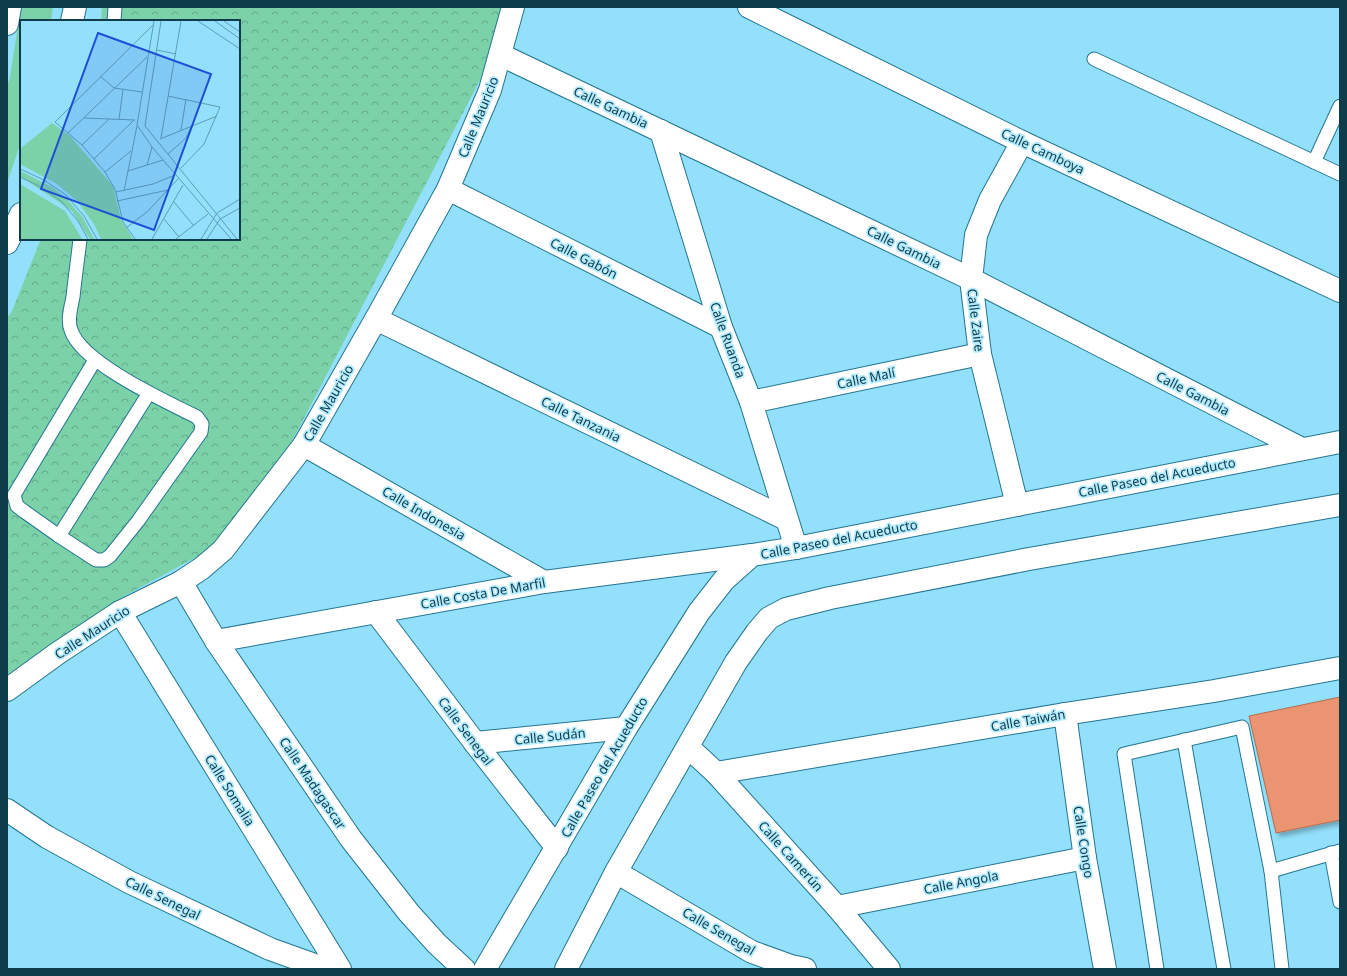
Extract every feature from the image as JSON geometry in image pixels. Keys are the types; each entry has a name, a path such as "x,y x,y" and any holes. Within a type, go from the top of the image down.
{"street":[{"path":"7,24 10,7"},
{"path":"72,20 75,7"},
{"name":"Calle Mauricio","path":"7,690 58,653 120,612 182,582 202,568 223,550 304,445 448,189 490,90 501,55 513,7"},
{"name":"Calle Camboya","path":"749,7 1022,142 1280,261 1340,291"},
{"name":"Calle Gambia","path":"501,55 971,279 1302,449"},
{"name":"Calle Ruanda","path":"661,131 721,327 751,402 796,548"},
{"name":"Calle Zaire","path":"1017,505 980,354 971,279 976,235 990,200 1022,142"},
{"name":"Calle Gabón","path":"448,189 721,327"},
{"path":"7,243 20,216"},
{"name":"Calle Tanzania","path":"376,319 786,519"},
{"name":"Calle Malí","path":"751,402 980,354"},
{"name":"Calle Paseo del Acueducto","path":"485,969 626,728 699,612 724,580 752,555 796,548 1340,442"},
{"name":"Calle Indonesia","path":"304,445 544,582"},
{"path":"566,969 616,872 736,662 757,632 769,618 786,609 830,598 1029,559 1340,505"},
{"name":"Calle Costa De Marfil","path":"216,641 544,582 752,555"},
{"name":"Calle Madagascar","path":"182,582 216,641 351,839 409,913 437,944 464,969"},
{"name":"Calle Somalia","path":"120,612 340,969"},
{"name":"Calle Senegal","path":"376,612 557,848"},
{"name":"Calle Taiwán","path":"716,773 1065,714 1214,691 1340,668"},
{"name":"Calle Congo","path":"1065,714 1085,858 1105,969"},
{"name":"Calle Sudán","path":"475,743 626,728"},
{"name":"Calle Camerún","path":"688,747 716,773 837,907 889,969"},
{"name":"Calle Senegal","path":"7,810 47,837 129,882 270,949 326,969"},
{"name":"Calle Angola","path":"837,907 1085,858"},
{"name":"Calle Senegal","path":"616,872 752,952 791,966 806,969"}],"lane":[{"path":"114,20 115,7"},
{"path":"1094,59 1340,174"},
{"path":"1314,162 1340,106"},
{"path":"80,240 70,316 70,330 79,344 95,360 149,394 197,417 202,424 201,432 138,521 110,556 104,560 96,560 59,536 18,506 14,495 95,360"},
{"path":"59,536 149,394"},
{"path":"1157,969 1124,754 1242,727 1271,871 1282,969"},
{"path":"1184,740 1224,969"},
{"path":"1271,871 1335,852 1340,902"}],"green space":[{"path":"21,7 53,7 51,20 20,20 20,145 7,183 7,87 10,77"},
{"path":"102,7 502,7 481,78 288,449 222,543 119,599 7,684 7,318 12,311 41,240 240,240 240,20 101,20"}],"building":[{"path":"1340,697 1340,820 1276,833 1249,716"}]}
